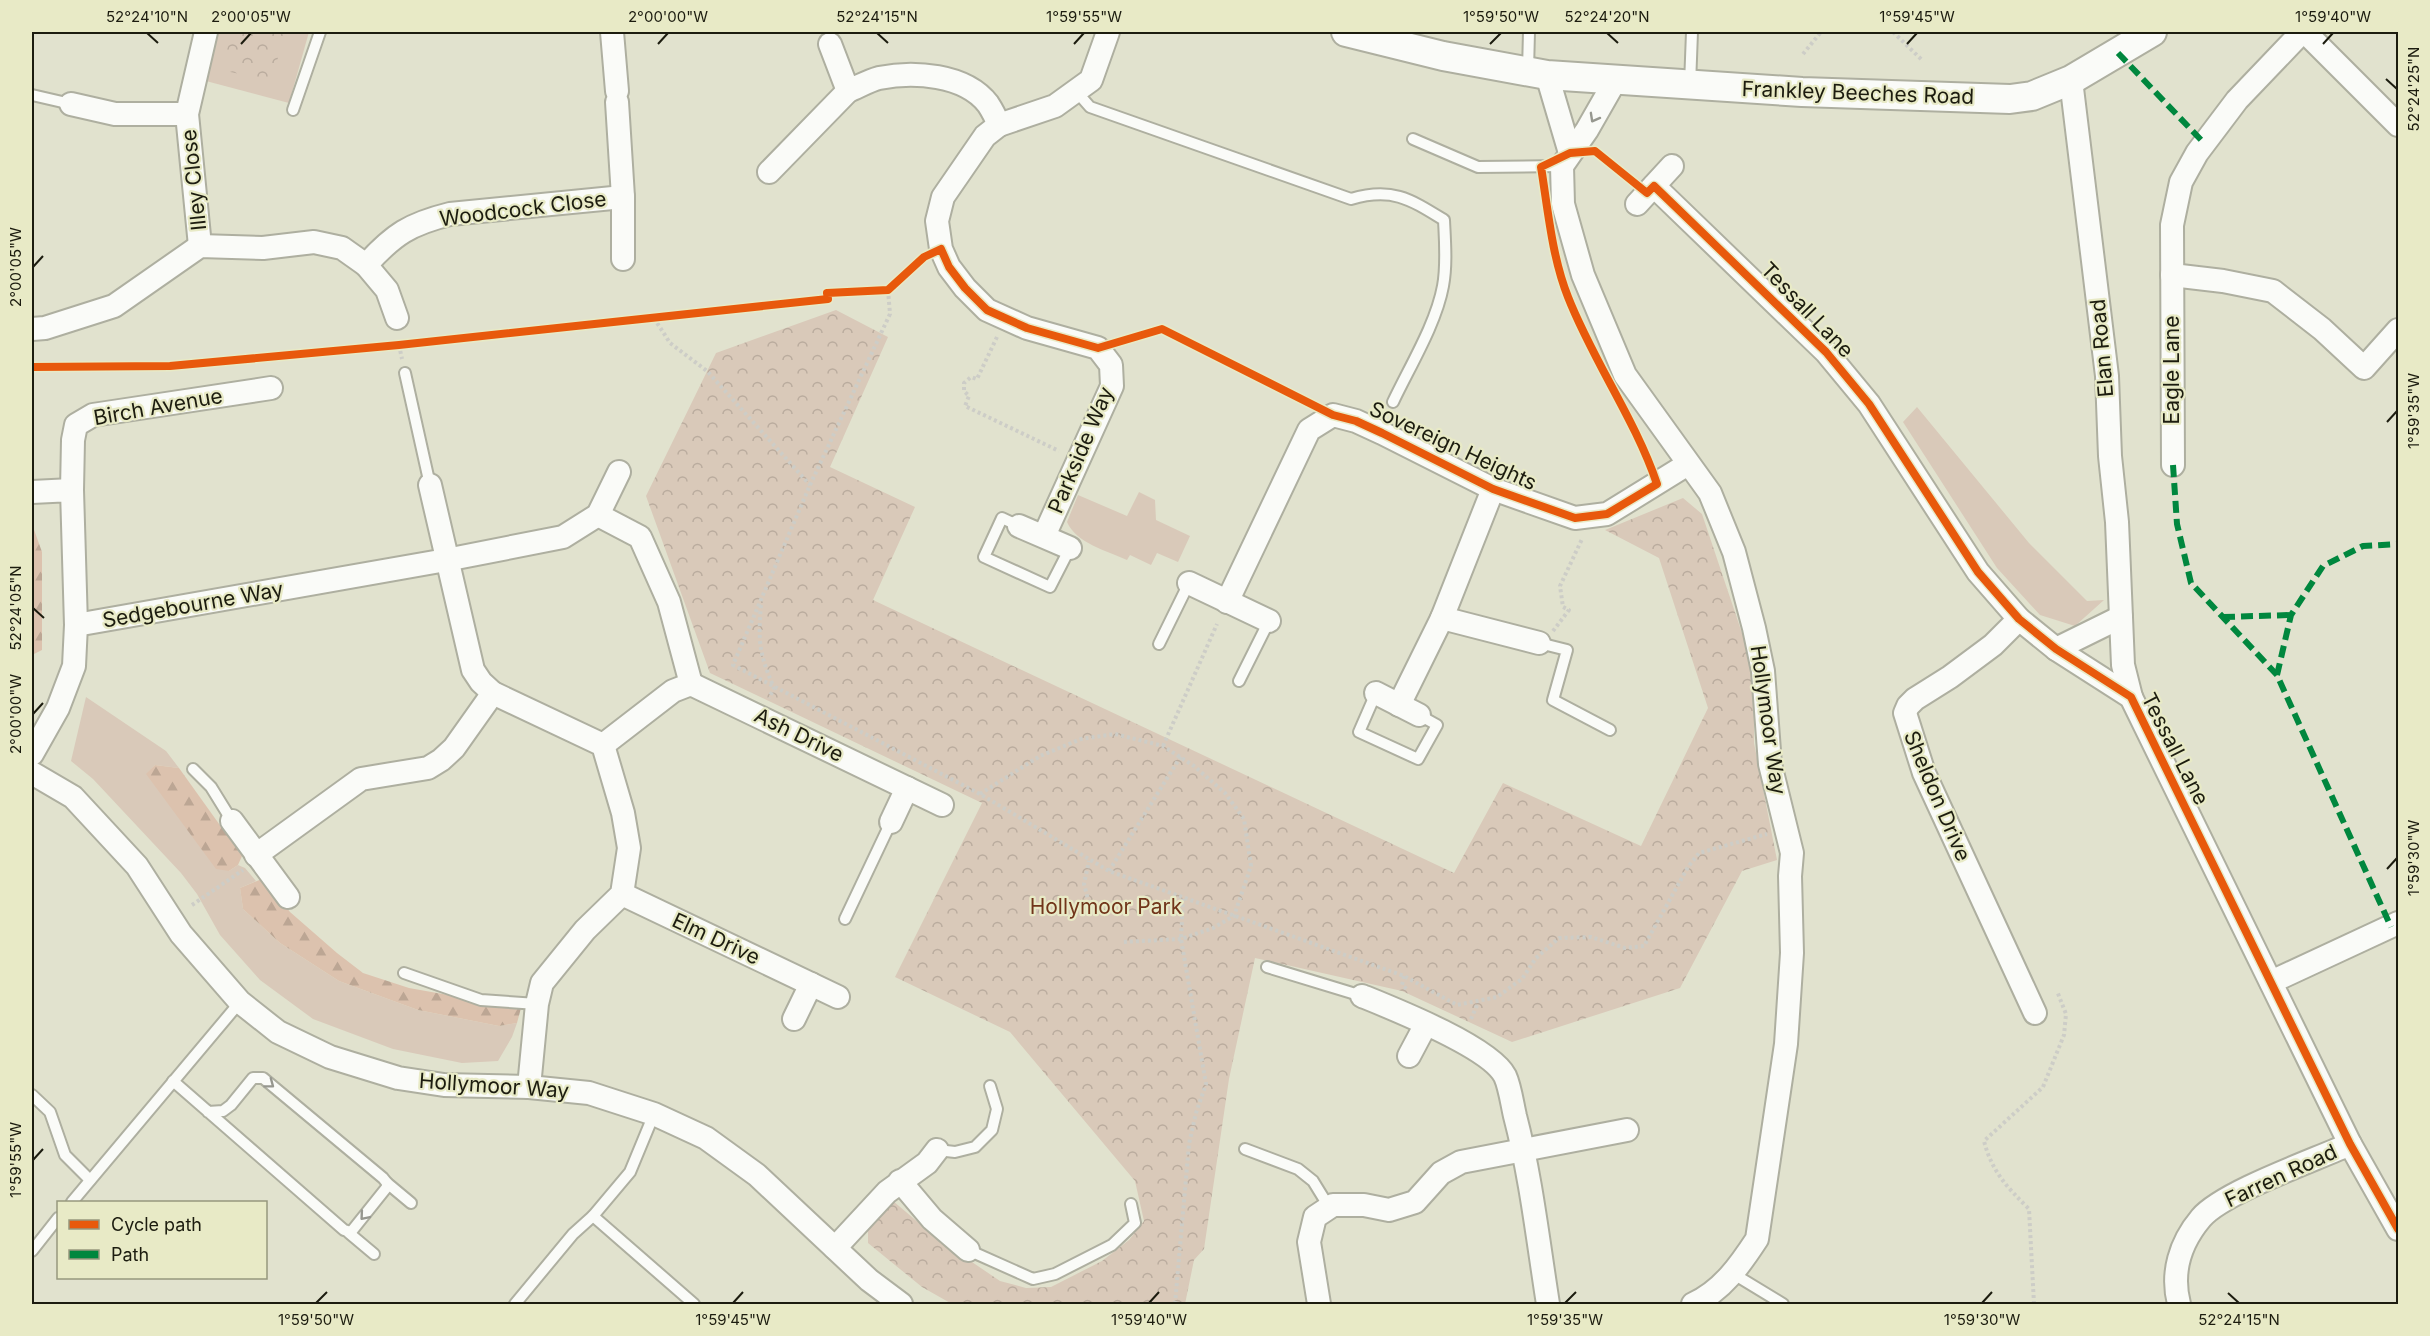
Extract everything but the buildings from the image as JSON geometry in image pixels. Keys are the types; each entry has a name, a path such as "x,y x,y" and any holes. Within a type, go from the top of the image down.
{"street":[{"name":"Illey Close","path":"200,246 187,114 206,32"},
{"name":"Woodcock Close","path":"612,32 623,197 624,259"},
{"path":"769,172 848,91 878,78 912,76 947,79 970,89 987,103 999,125 1055,106 1091,80 1108,32"},
{"path":"1346,32 1443,56 1537,73"},
{"name":"Frankley Beeches Road","path":"1537,73 1615,81 1923,98 2010,99 2032,96 2071,80 2152,32"},
{"path":"2304,32 2398,125"},
{"name":"Eagle Lane","path":"2173,465 2172,225 2181,182 2197,153 2237,100 2304,32"},
{"path":"830,38 848,91"},
{"name":"Hollymoor Way","path":"1537,73 1566,160 1563,204 1583,274 1625,375 1710,493 1723,520 1743,581 1763,671 1770,764 1792,853 1791,953 1786,1044 1756,1239 1718,1289 1694,1305"},
{"name":"Elan Road","path":"2071,80 2107,376 2110,456 2117,522 2123,664 2131,698"},
{"path":"1566,160 1587,130 1615,81"},
{"name":"Illey Close","path":"71,104 115,114 187,114"},
{"name":"Parkside Way","path":"999,125 985,136 943,197 937,221 940,249 949,267 965,288 987,310 1027,328 1098,348 1111,365 1112,386 1044,536"},
{"path":"1637,204 1672,166"},
{"name":"Tessall Lane","path":"1654,186 1826,352 1869,404 1978,572 2019,619 2056,648 2131,698 2350,1144 2398,1230"},
{"name":"Woodcock Close","path":"366,264 382,246 408,227 450,214 623,197"},
{"path":"32,329 45,328 114,306 200,246 263,248 314,242 342,248 366,264 387,290 397,318"},
{"path":"2172,275 2223,281 2273,291 2322,329 2364,368 2398,330"},
{"name":"Birch Avenue","path":"76,625 72,490 73,440 76,425 93,415 271,388"},
{"name":"Sovereign Heights","path":"1227,602 1309,429 1333,414 1382,433 1493,489 1575,518 1607,514 1688,464"},
{"path":"603,745 673,691 691,684 669,602 640,537 598,515 619,472"},
{"path":"430,485 472,670 493,693 603,745 623,813 629,848 622,894 585,930 549,971 542,983 537,1004 529,1087"},
{"path":"1376,693 1409,710 1442,618 1493,489"},
{"path":"32,492 72,490"},
{"name":"Sedgebourne Way","path":"32,754 58,708 74,666 76,625 446,560 563,537 598,515"},
{"name":"Parkside Way","path":"1019,526 1070,548"},
{"path":"1189,583 1269,621"},
{"path":"2056,648 2121,617"},
{"path":"1442,618 1539,643"},
{"name":"Sheldon Drive","path":"2019,619 1993,645 1950,677 1915,699 1905,713 1924,774 2035,1013"},
{"name":"Ash Drive","path":"691,684 942,805"},
{"path":"256,855 361,779 428,768 441,760 454,748 493,693"},
{"name":"Hollymoor Way","path":"32,773 73,797 137,866 181,934 240,1002 278,1032 319,1052 398,1078 444,1085 529,1087 589,1093 654,1114 706,1138 757,1175 869,1280 902,1305"},
{"path":"891,822 907,788"},
{"path":"232,821 288,897"},
{"name":"Elm Drive","path":"622,894 838,997"},
{"path":"2271,982 2398,923"},
{"path":"794,1019 811,984"},
{"path":"1362,996 1426,1024 1472,1048 1491,1060 1504,1075 1524,1149 1548,1305"},
{"path":"1409,1056 1426,1024"},
{"path":"1319,1305 1309,1242 1315,1217 1329,1207 1364,1205 1389,1210 1415,1202 1441,1173 1461,1162 1627,1130"},
{"name":"Farren Road","path":"2179,1305 2175,1270 2187,1240 2202,1217 2231,1196 2350,1144"},
{"path":"835,1248 880,1199 900,1181 927,1163 937,1150"},
{"path":"900,1181 932,1219 968,1250"}],"lane":[{"path":"293,110 320,32"},
{"path":"1529,32 1537,73"},
{"path":"1690,85 1692,32"},
{"path":"1076,91 1090,107 1207,149 1351,199 1371,193 1408,198 1444,220 1443,286 1429,328 1393,402"},
{"path":"32,95 71,104"},
{"path":"1413,139 1478,167 1566,160"},
{"path":"405,373 430,485"},
{"path":"1019,526 1002,518 984,557 1050,587 1070,548"},
{"path":"1159,644 1189,583"},
{"path":"1239,681 1269,621"},
{"path":"1539,643 1567,650 1554,700 1610,729"},
{"path":"1376,693 1359,732 1418,759 1437,725 1409,710"},
{"path":"193,769 211,787 232,821"},
{"path":"845,919 891,822"},
{"path":"1267,967 1362,996"},
{"path":"404,973 481,1000 537,1004"},
{"path":"74,1201 240,1002"},
{"path":"208,1112 222,1111 231,1105 253,1078 262,1077 411,1203"},
{"path":"173,1081 374,1254"},
{"path":"937,1150 956,1152 975,1147 992,1130 998,1110 990,1086"},
{"path":"32,1095 50,1112 65,1155 90,1180"},
{"path":"515,1305 573,1234 593,1216 630,1172 654,1114"},
{"path":"1245,1149 1298,1169 1313,1181 1329,1207"},
{"path":"349,1233 384,1192 387,1183"},
{"path":"968,1250 1033,1280 1055,1274 1112,1245 1135,1223 1131,1204"},
{"path":"593,1216 694,1305"},
{"path":"32,1251 57,1219"},
{"path":"1732,1273 1784,1305"}],"path":[{"path":"1803,54 1821,32"},
{"path":"1893,32 1923,61"},
{"path":"878,290 888,290 895,283"},
{"path":"888,290 890,314 810,485 733,665 980,794 1109,871 1404,976 1457,1005 1497,997 1522,979 1536,958 1559,938 1591,937 1625,948 1644,946 1688,867 1699,853 1787,830"},
{"path":"643,319 666,317"},
{"path":"654,318 670,343 707,371 810,485"},
{"path":"1006,318 977,379 971,377 964,382 964,391 969,396 965,406 1078,461"},
{"path":"387,346 410,344"},
{"path":"1539,643 1558,627 1569,610 1563,607 1560,586 1594,515"},
{"path":"762,601 758,639 764,664 774,688"},
{"path":"1162,746 1217,624"},
{"path":"980,794 1040,756 1081,739 1115,734 1162,746 1181,756 1225,793 1244,819 1251,866 1234,916 1213,928 1181,939 1122,942"},
{"path":"1109,871 1181,756"},
{"path":"192,905 245,868 256,855"},
{"path":"1089,861 1084,884 1089,903"},
{"path":"1175,1305 1189,1144 1206,1084 1181,939 1183,898"},
{"path":"2034,1305 2029,1209 2004,1183 1989,1161 1984,1140 2043,1087 2064,1035 2066,1014 2057,991"},
{"path":"1471,1019 1478,1002"}],"green space":[{"path":"219,32 309,32 289,103 206,81"},
{"path":"232,32 284,34 272,81 221,70"},
{"name":"Hollymoor Park","path":"836,310 888,337 830,467 915,507 873,600 1454,873 1503,783 1641,846 1708,708 1659,558 1605,530 1683,498 1702,514 1748,651 1754,685 1754,743 1777,860 1742,871 1680,988 1512,1042 1402,991 1255,958 1229,1079 1204,1249 1194,1260 1185,1304 952,1304 922,1287 868,1243 868,1230 893,1201 938,1239 1000,1281 1026,1288 1051,1287 1102,1261 1129,1240 1144,1221 1135,1181 1010,1032 895,977 982,803 710,673 646,496 716,353"},
{"path":"1917,407 2029,543 2087,601 2104,600 2075,626 2040,615 1997,568 1903,422"},
{"path":"1139,492 1155,500 1156,520 1190,536 1178,562 1157,553 1151,565 1130,555 1127,560 1085,541 1072,530 1067,522 1078,495 1127,516"},
{"path":"32,524 42,552 42,650 32,655"},
{"path":"86,697 166,751 179,768 155,765 147,774 229,871 238,865 245,868 256,881 240,888 243,909 280,943 339,981 418,1010 499,1026 517,1023 498,1061 462,1063 393,1049 313,1019 260,980 220,935 197,894 181,873 93,779 71,761"},
{"path":"155,765 179,768 242,856 238,865 229,871 216,869 146,774"},
{"path":"264,878 290,912 363,973 409,988 521,1008 517,1023 499,1026 418,1010 339,981 280,943 243,909 240,888"}],"marked path":[{"path":"2118,53 2204,143"},
{"path":"2173,465 2177,524 2191,583 2277,675 2391,927"},
{"path":"2277,675 2291,615 2323,566 2363,546 2398,544"},
{"path":"2223,617 2291,615"}],"cycle path":[{"path":"32,367 170,366 399,345 828,299 827,293 888,290 924,257 941,249 949,267 965,288 987,310 1027,328 1098,348 1162,329 1333,415 1356,421 1382,433 1493,489 1575,518 1607,514 1657,484 1637,436 1589,344 1568,297 1554,250 1541,167 1570,153 1595,151 1647,193 1654,186 1826,352 1869,404 1978,572 2019,619 2056,649 2131,697 2350,1144 2398,1229"}]}
